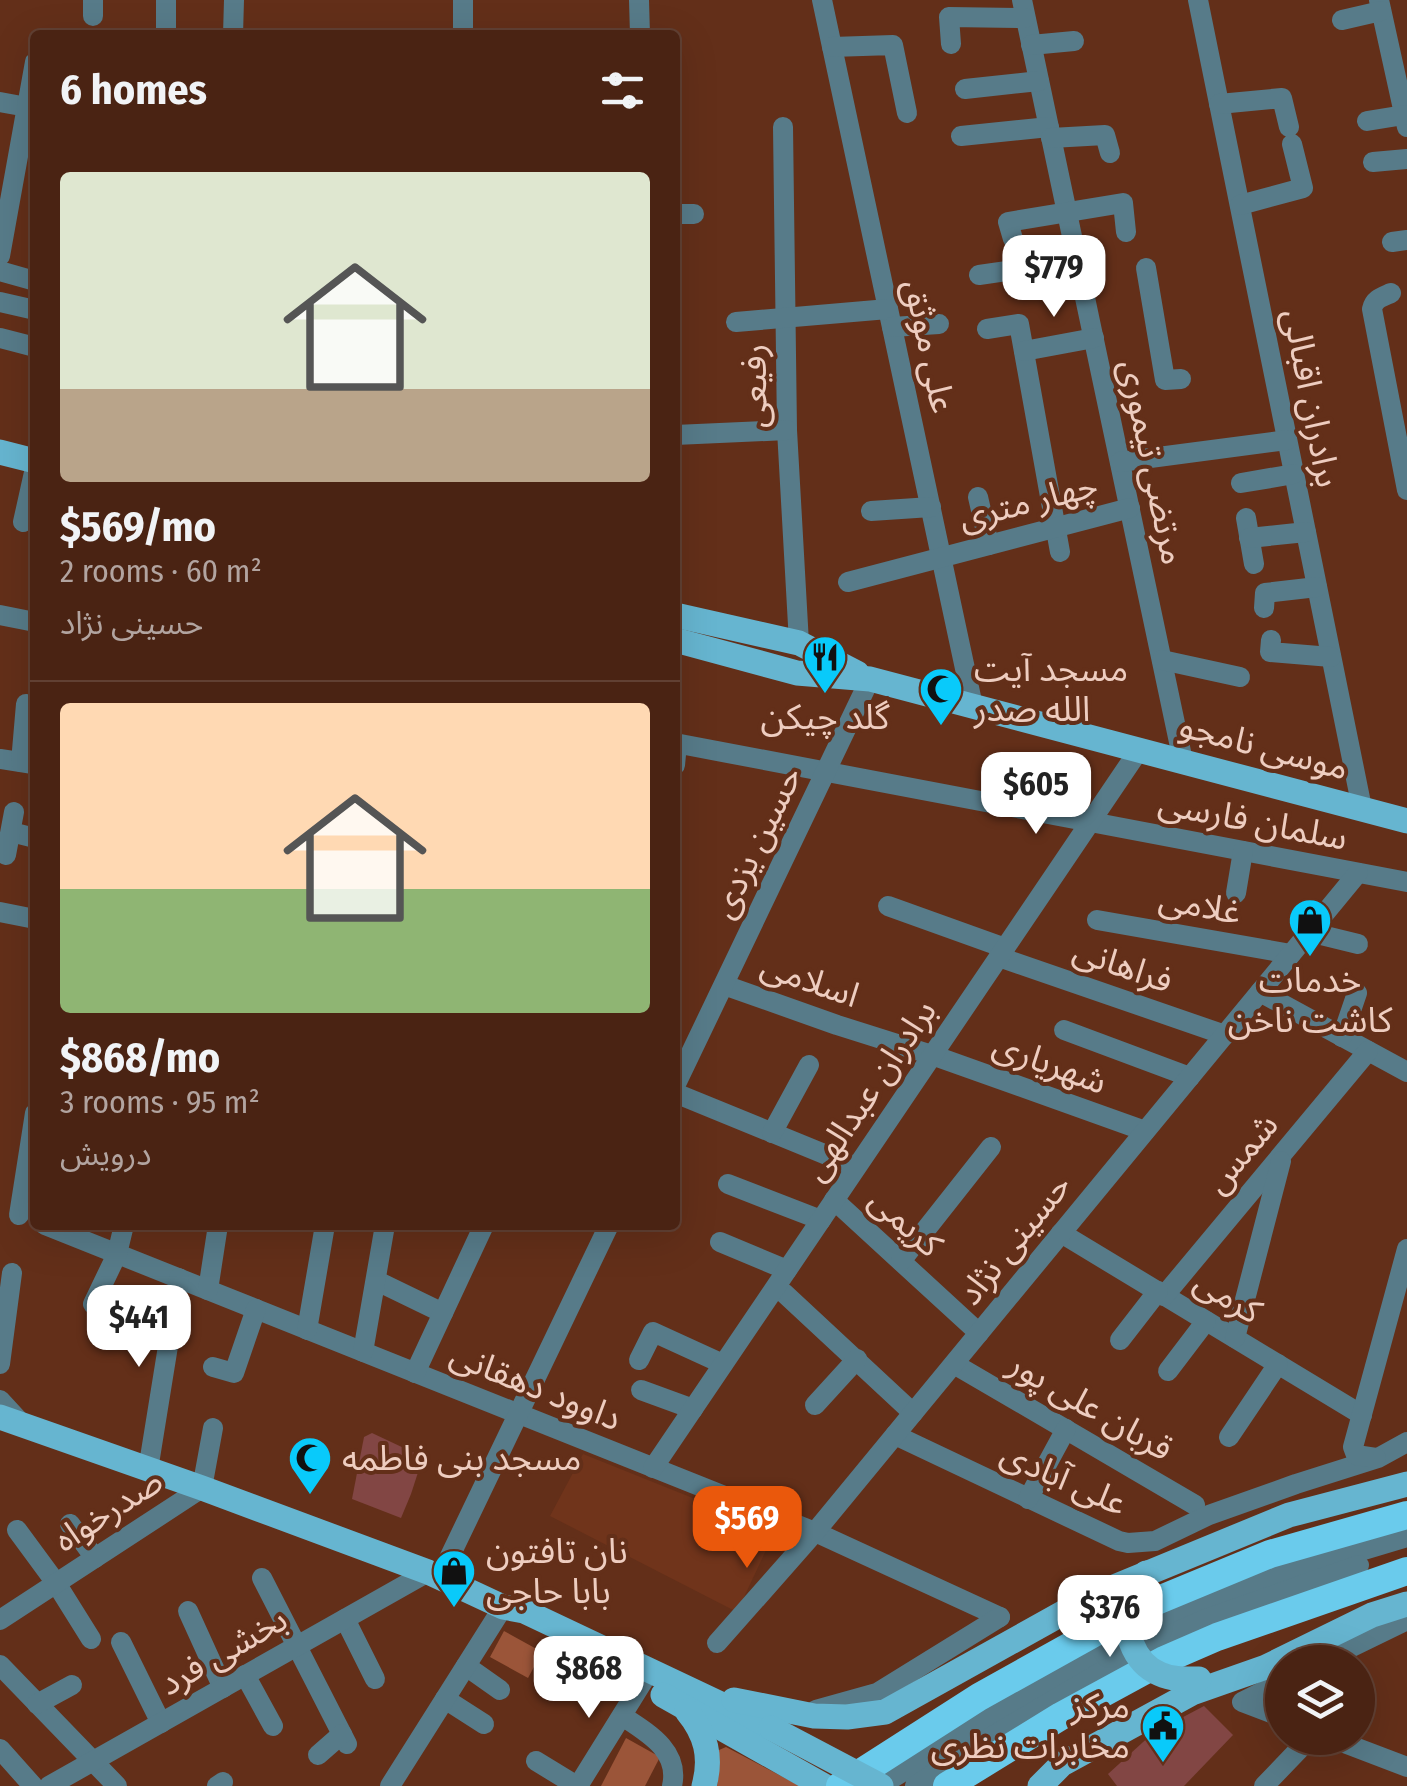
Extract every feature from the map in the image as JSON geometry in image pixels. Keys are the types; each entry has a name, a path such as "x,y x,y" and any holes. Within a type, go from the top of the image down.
{"highway":[{"path":"840,1786 979,1697 1136,1609 1270,1554 1407,1514"},
{"path":"947,1786 1060,1716 1164,1660 1234,1631 1407,1571"}],"main road":[{"path":"0,452 30,462"},
{"name":"موسی نامجو","path":"680,615 799,643 870,680"},
{"name":"موسی نامجو","path":"680,641 797,673 870,680 1407,821"},
{"path":"12,1422 434,1575 503,1607 515,1623 646,1677 764,1738 880,1786"},
{"path":"684,1696 800,1714 846,1717 885,1712 1097,1594 1289,1515 1407,1484"},
{"path":"1146,1573 1131,1598 1126,1619 1130,1641 1142,1661 1158,1674 1176,1679 1219,1674 1287,1640 1407,1604"},
{"path":"1040,1786 1062,1764 1192,1693 1266,1667 1372,1616"},
{"path":"684,1696 706,1742 704,1786"},
{"path":"764,1738 824,1786"}],"street":[{"path":"166,0 166,29"},
{"path":"233,30 234,0"},
{"path":"463,0 463,30"},
{"path":"639,0 640,30"},
{"name":"علی موثق","path":"822,0 973,706"},
{"name":"برادران اقبالی","path":"1198,0 1362,808"},
{"path":"1344,19 1380,6 1400,61 1406,121 1366,122"},
{"path":"952,44 949,17 1023,9"},
{"name":"مرتضی تیموری","path":"1023,9 1183,761"},
{"path":"1031,45 1074,41"},
{"path":"832,46 893,46 907,113"},
{"path":"965,89 1039,81"},
{"path":"0,256 30,91"},
{"path":"1219,104 1282,98 1303,188 1240,205"},
{"path":"0,102 27,108"},
{"name":"رفیعی","path":"783,127 788,430 799,643"},
{"path":"961,136 1105,135 1110,154"},
{"path":"1373,162 1407,159"},
{"path":"1013,240 1008,222 1123,204 1126,232"},
{"path":"979,275 1077,260"},
{"path":"1146,268 1165,380 1181,379"},
{"path":"0,272 30,280"},
{"path":"1391,293 1378,299 1372,309 1407,490"},
{"path":"0,302 30,309"},
{"path":"736,322 890,318 939,324"},
{"path":"987,329 1019,324 1060,552"},
{"path":"0,338 30,345"},
{"path":"1024,351 1094,338"},
{"path":"680,435 788,430"},
{"path":"1120,462 1287,440"},
{"path":"1242,482 1294,474"},
{"path":"23,522 30,488"},
{"path":"978,497 990,544"},
{"path":"871,511 931,507"},
{"name":"چهار متری","path":"848,582 1130,508"},
{"path":"1254,564 1248,528 1306,532"},
{"path":"1264,608 1265,593 1317,586"},
{"path":"0,615 30,621"},
{"path":"1271,640 1270,652 1331,656"},
{"path":"1162,660 1240,677"},
{"name":"حسین یزدی","path":"680,1079 870,680"},
{"path":"19,762 26,704"},
{"name":"سلمان فارسی","path":"680,745 1407,882"},
{"name":"برادران عبدالهی","path":"653,1468 1139,750"},
{"path":"6,855 13,822 30,834"},
{"path":"1236,892 1243,851"},
{"name":"حسینی نژاد","path":"716,1643 815,1532 1358,873"},
{"name":"فراهانی","path":"888,906 1224,1035"},
{"path":"0,912 30,918"},
{"name":"غلامی","path":"1097,920 1291,954"},
{"path":"1309,932 1357,946"},
{"name":"اسلامی","path":"724,985 932,1055"},
{"path":"1260,992 1407,1072"},
{"path":"1342,1037 1357,993"},
{"path":"1064,1030 1190,1077"},
{"name":"شمس","path":"1120,1340 1368,1051"},
{"name":"شهریاری","path":"932,1055 1145,1132"},
{"path":"772,1133 809,1065"},
{"path":"680,1092 856,1168"},
{"path":"18,1214 30,1143"},
{"path":"901,1261 991,1147"},
{"path":"1235,1338 1284,1152"},
{"path":"728,1184 821,1220"},
{"name":"کریمی","path":"834,1200 979,1333"},
{"path":"93,1304 117,1254 123,1230"},
{"path":"208,1290 217,1230"},
{"path":"307,1330 324,1230"},
{"path":"364,1352 384,1230"},
{"path":"416,1373 482,1230"},
{"path":"434,1575 518,1414 607,1230"},
{"name":"داوود دهقانی","path":"75,1231 117,1254 815,1532 1000,1617 877,1693 800,1714"},
{"name":"کرمی","path":"1061,1233 1362,1415"},
{"path":"720,1242 787,1270"},
{"path":"1378,1458 1356,1455 1353,1444 1407,1248"},
{"path":"0,1364 12,1273"},
{"path":"148,1470 179,1278"},
{"path":"377,1282 443,1313"},
{"path":"784,1293 913,1413"},
{"path":"213,1367 234,1373 256,1309"},
{"path":"1168,1371 1206,1321"},
{"path":"639,1360 653,1332 723,1364"},
{"path":"815,1404 857,1359"},
{"name":"قربان علی پور","path":"954,1364 1202,1510"},
{"path":"1229,1437 1278,1364"},
{"path":"640,1390 693,1409"},
{"path":"0,1400 12,1422"},
{"path":"202,1488 213,1428"},
{"path":"1028,1499 1066,1429"},
{"name":"علی آبادی","path":"895,1436 1128,1542 1155,1541 1202,1510 1378,1458 1407,1442"},
{"name":"صدرخواه","path":"3,1613 202,1488"},
{"path":"70,1524 95,1558"},
{"path":"17,1530 92,1638"},
{"path":"880,1786 1137,1631 1274,1578 1407,1537"},
{"path":"916,1786 1145,1646 1238,1606 1407,1551"},
{"name":"بخشی فرد","path":"49,1786 345,1619 434,1575"},
{"path":"262,1578 344,1739 318,1755"},
{"path":"390,1786 503,1607"},
{"path":"188,1611 224,1688"},
{"path":"345,1619 376,1679"},
{"path":"1356,1645 1407,1620"},
{"path":"122,1642 161,1723"},
{"path":"0,1665 117,1786"},
{"path":"466,1666 500,1690"},
{"path":"245,1676 273,1726"},
{"path":"536,1760 550,1779 577,1786 646,1677"},
{"path":"36,1704 72,1685"},
{"path":"1265,1690 1242,1702 1265,1710"},
{"path":"445,1699 484,1724"},
{"path":"622,1716 653,1737 669,1754 674,1767 672,1786"},
{"path":"0,1749 33,1786"},
{"path":"1264,1786 1294,1755"},
{"path":"1374,1755 1407,1768"}],"shaded area":[{"path":"583,1454 775,1531 737,1612 550,1516"},
{"path":"504,1631 542,1652 528,1678 490,1657"},
{"path":"626,1738 660,1757 645,1786 601,1786"},
{"path":"726,1747 800,1786 717,1786 719,1750"}],"building":[{"path":"372,1433 423,1457 401,1518 352,1499 364,1437"},
{"path":"1204,1706 1233,1735 1184,1786 1117,1786 1108,1774 1153,1733"}],"place":[{"name":"گلد چیکن","path":"825,695"},
{"name":"مسجد آیت الله صدر","path":"941,727"},
{"name":"خدمات کاشت ناخن","path":"1310,958"},
{"name":"مسجد بنی فاطمه","path":"310,1496"},
{"name":"نان تافتون بابا حاجی","path":"454,1609"},
{"name":"مرکز مخابرات نظری","path":"1163,1764"}]}
